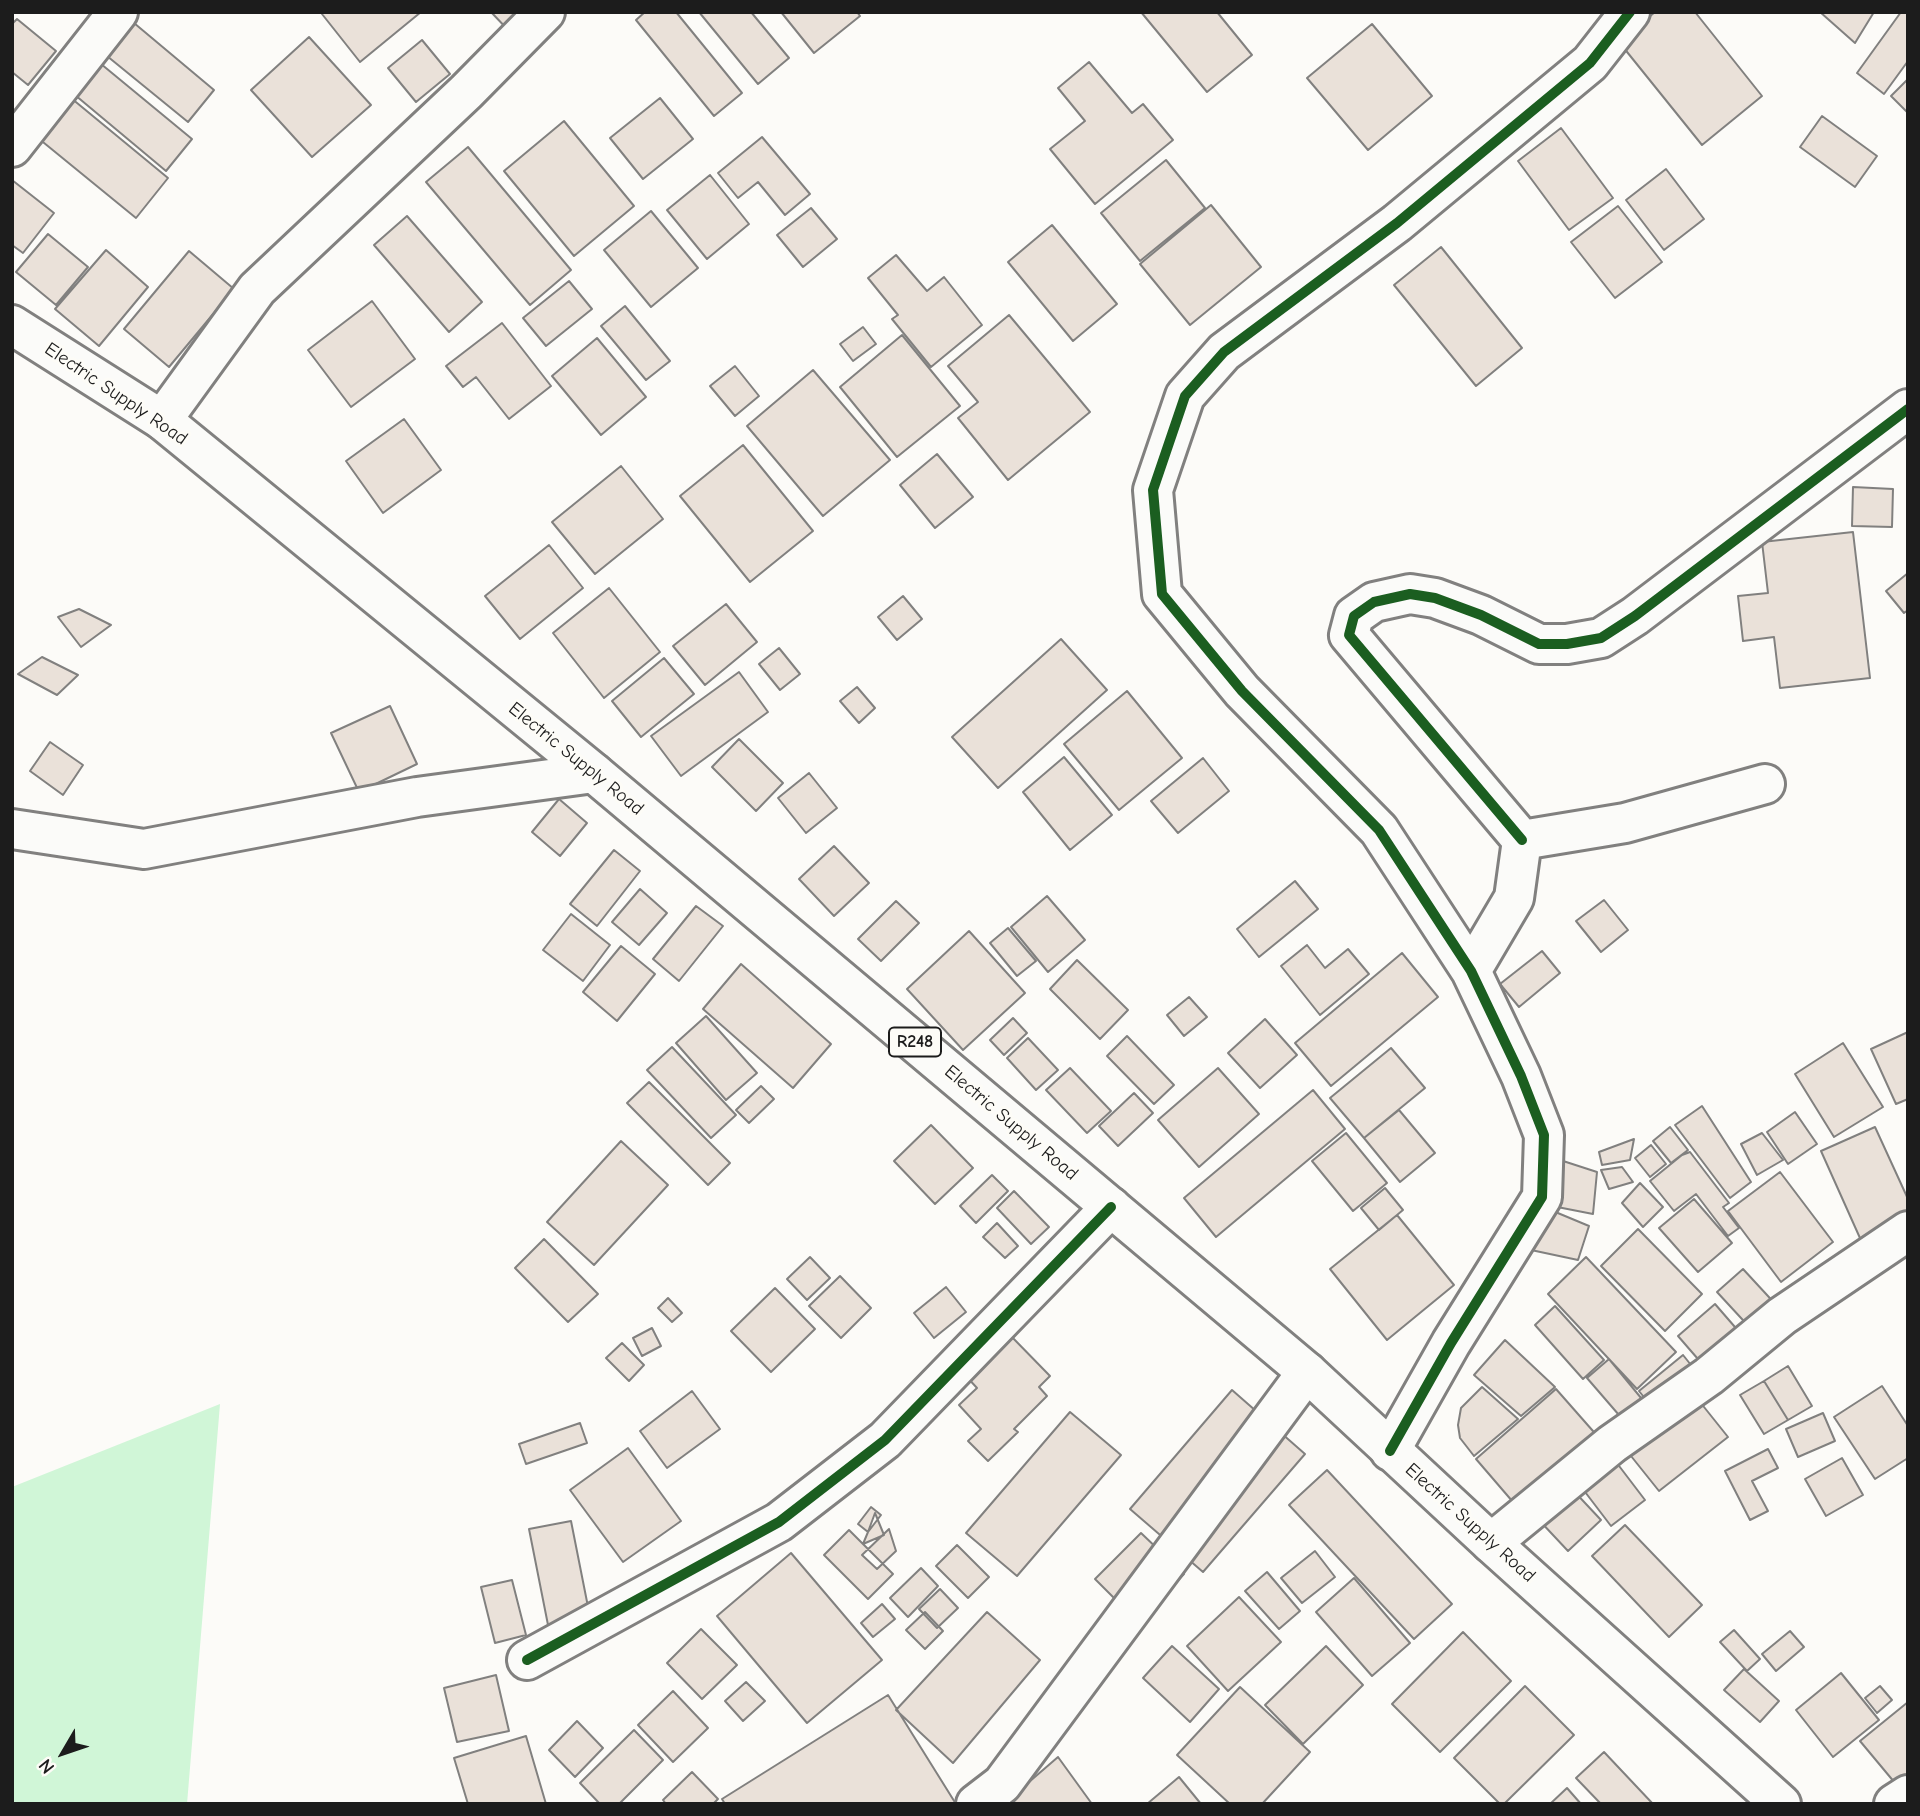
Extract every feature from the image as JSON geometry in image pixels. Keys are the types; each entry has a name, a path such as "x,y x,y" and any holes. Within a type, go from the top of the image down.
{"street":[{"path":"12,147 118,12"},
{"path":"162,420 257,289 466,92 545,12"},
{"path":"1390,1451 1451,1343 1542,1197 1544,1135 1521,1076 1471,971 1379,830 1242,691 1162,594 1153,490 1185,396 1224,352 1397,223 1590,63 1630,12"},
{"name":"Electric Supply Road","path":"12,325 162,420 594,773 1307,1372 1491,1544 1781,1804"},
{"path":"1471,971 1514,898 1522,840 1349,635 1354,616 1374,602 1410,594 1435,598 1481,615 1539,644 1567,645 1601,638 1635,616 1908,409"},
{"path":"12,829 144,849 416,797 594,773"},
{"path":"1522,840 1625,823 1765,784"},
{"path":"527,1660 779,1522 885,1440 1111,1207"},
{"path":"1491,1544 1612,1444 1709,1376 1782,1316 1908,1231"},
{"path":"976,1804 1002,1784 1307,1372"},
{"path":"1894,1804 1908,1795"}],"green space":[{"path":"220,1404 187,1804 12,1804 12,1487"}],"building":[{"path":"421,12 360,62 322,14"},
{"path":"491,12 532,12 510,32"},
{"path":"645,12 676,12 742,93 714,116 636,20"},
{"path":"699,12 751,12 789,58 758,84"},
{"path":"781,12 857,12 860,16 814,53"},
{"path":"1141,12 1217,12 1252,55 1207,92"},
{"path":"1655,12 1695,12 1762,96 1702,145 1619,42"},
{"path":"1820,12 1874,12 1855,43"},
{"path":"1901,12 1908,12 1908,61 1884,94 1857,73"},
{"path":"17,19 56,51 28,85 12,72 12,24"},
{"path":"134,23 214,90 188,122 107,56"},
{"path":"1372,24 1432,96 1368,150 1307,78"},
{"path":"309,37 371,105 312,157 251,90"},
{"path":"422,40 450,74 416,102 388,68"},
{"path":"95,59 192,139 166,171 69,90"},
{"path":"1089,62 1132,113 1143,104 1173,140 1095,204 1050,149 1085,121 1058,88"},
{"path":"1908,79 1908,113 1891,96"},
{"path":"71,98 168,178 136,218 38,138"},
{"path":"660,98 693,139 643,179 610,138"},
{"path":"1822,116 1877,156 1855,187 1800,147"},
{"path":"564,121 634,206 574,256 504,171"},
{"path":"1561,128 1613,198 1569,230 1518,161"},
{"path":"762,137 810,194 785,215 758,182 738,198 718,173"},
{"path":"468,147 571,270 530,305 426,182"},
{"path":"1166,160 1205,208 1140,261 1101,213"},
{"path":"1666,169 1704,219 1664,250 1626,200"},
{"path":"710,175 749,224 707,259 667,210"},
{"path":"12,180 54,213 23,253 12,245"},
{"path":"1211,205 1261,267 1190,325 1140,264"},
{"path":"1618,206 1662,262 1615,298 1571,242"},
{"path":"811,208 837,239 803,267 777,235"},
{"path":"651,211 698,268 651,307 604,250"},
{"path":"407,216 482,302 449,332 374,245"},
{"path":"1052,225 1117,304 1073,341 1008,262"},
{"path":"48,234 88,267 56,305 16,272"},
{"path":"1441,247 1522,348 1476,386 1394,285"},
{"path":"106,250 148,287 99,346 55,309"},
{"path":"189,251 234,289 169,367 124,329"},
{"path":"896,255 927,291 944,277 982,325 931,367 892,319 898,315 868,278"},
{"path":"569,281 592,309 546,346 523,318"},
{"path":"372,301 415,359 351,407 308,350"},
{"path":"625,306 670,361 646,380 601,326"},
{"path":"1009,315 1090,412 1008,480 958,418 978,402 948,366"},
{"path":"502,323 551,386 509,419 476,377 463,387 446,366"},
{"path":"863,327 876,344 853,361 840,344"},
{"path":"902,335 960,406 897,457 840,387"},
{"path":"597,338 646,397 601,435 552,376"},
{"path":"735,366 759,396 735,416 710,386"},
{"path":"813,370 890,460 823,516 747,426"},
{"path":"404,419 441,470 383,513 346,461"},
{"path":"743,445 813,531 750,582 680,496"},
{"path":"937,454 973,497 935,528 900,485"},
{"path":"621,466 663,519 595,574 552,522"},
{"path":"1853,487 1893,489 1892,527 1852,526"},
{"path":"1853,532 1870,678 1780,688 1774,637 1743,641 1738,596 1768,593 1762,542"},
{"path":"549,545 583,588 520,639 485,596"},
{"path":"1908,573 1908,610 1904,613 1886,591"},
{"path":"609,588 660,652 604,698 553,633"},
{"path":"903,596 922,619 897,640 878,617"},
{"path":"726,604 757,642 705,685 673,646"},
{"path":"79,609 111,625 81,647 58,617"},
{"path":"1061,639 1107,690 998,788 952,737"},
{"path":"779,648 800,674 780,690 759,664"},
{"path":"42,657 78,675 57,695 18,674"},
{"path":"664,658 694,694 641,737 612,701"},
{"path":"739,672 768,712 681,776 651,736"},
{"path":"857,687 875,708 859,723 840,701"},
{"path":"1127,691 1182,758 1119,810 1064,744"},
{"path":"390,706 417,764 359,792 331,733"},
{"path":"739,739 783,783 756,811 712,767"},
{"path":"50,742 83,765 63,795 30,771"},
{"path":"1064,757 1112,815 1070,850 1023,792"},
{"path":"1203,758 1229,791 1178,833 1151,801"},
{"path":"809,773 837,808 806,833 778,798"},
{"path":"559,799 587,823 560,856 532,832"},
{"path":"834,846 869,883 834,916 799,879"},
{"path":"614,850 640,871 597,926 570,904"},
{"path":"1295,881 1318,909 1259,957 1237,929"},
{"path":"640,889 667,913 639,945 612,922"},
{"path":"1047,896 1085,940 1048,972 1011,927"},
{"path":"1604,900 1628,930 1601,952 1576,921"},
{"path":"896,901 919,923 881,961 858,939"},
{"path":"696,906 723,926 679,981 653,959"},
{"path":"571,914 610,945 583,981 543,950"},
{"path":"1008,928 1036,961 1017,976 990,943"},
{"path":"969,931 1025,993 963,1050 907,989"},
{"path":"1307,945 1325,968 1348,949 1369,974 1320,1015 1281,966"},
{"path":"621,946 655,974 617,1021 583,992"},
{"path":"1542,951 1560,973 1519,1007 1500,984"},
{"path":"1402,953 1438,997 1331,1086 1295,1043"},
{"path":"1077,960 1128,1010 1100,1039 1050,989"},
{"path":"741,964 831,1044 793,1088 703,1009"},
{"path":"1189,997 1207,1017 1184,1036 1167,1015"},
{"path":"706,1016 757,1073 726,1100 676,1043"},
{"path":"1013,1018 1027,1033 1004,1055 990,1040"},
{"path":"1265,1019 1297,1055 1260,1088 1228,1053"},
{"path":"1908,1032 1908,1099 1896,1104 1871,1049"},
{"path":"1127,1036 1174,1085 1154,1104 1107,1056"},
{"path":"1028,1038 1058,1070 1036,1090 1007,1058"},
{"path":"1843,1043 1883,1107 1834,1137 1795,1074"},
{"path":"672,1047 736,1115 711,1138 647,1070"},
{"path":"1391,1048 1425,1088 1364,1138 1330,1098"},
{"path":"1070,1068 1111,1111 1087,1133 1046,1090"},
{"path":"1218,1068 1259,1114 1199,1167 1158,1120"},
{"path":"649,1082 730,1163 708,1185 627,1103"},
{"path":"761,1086 774,1099 749,1123 736,1110"},
{"path":"1313,1090 1345,1129 1216,1237 1184,1198"},
{"path":"1134,1093 1153,1113 1118,1146 1099,1126"},
{"path":"1702,1106 1751,1182 1730,1198 1675,1125"},
{"path":"1399,1110 1435,1153 1400,1182 1364,1138"},
{"path":"1795,1112 1817,1144 1788,1164 1767,1132"},
{"path":"931,1125 973,1168 935,1204 894,1161"},
{"path":"1670,1127 1688,1150 1671,1163 1653,1141"},
{"path":"1875,1127 1908,1199 1908,1228 1864,1247 1821,1151"},
{"path":"1346,1133 1387,1183 1353,1211 1312,1161"},
{"path":"1762,1133 1783,1160 1757,1175 1741,1144"},
{"path":"1634,1139 1630,1160 1602,1165 1599,1152"},
{"path":"621,1141 668,1185 594,1265 547,1222"},
{"path":"1651,1145 1666,1164 1650,1177 1635,1158"},
{"path":"1690,1152 1729,1203 1723,1207 1739,1228 1728,1236 1696,1194 1674,1211 1650,1181 1682,1155"},
{"path":"1560,1160 1597,1172 1593,1214 1547,1205"},
{"path":"1622,1167 1633,1182 1609,1189 1601,1170"},
{"path":"1780,1172 1833,1242 1781,1282 1728,1211"},
{"path":"992,1175 1008,1191 976,1223 960,1206"},
{"path":"1640,1183 1663,1207 1643,1227 1622,1203"},
{"path":"1385,1188 1403,1210 1379,1230 1361,1208"},
{"path":"1014,1191 1049,1227 1031,1244 997,1208"},
{"path":"1694,1199 1732,1243 1698,1272 1659,1228"},
{"path":"1553,1211 1589,1226 1578,1260 1531,1250"},
{"path":"1397,1215 1454,1285 1387,1340 1330,1269"},
{"path":"997,1223 1018,1246 1005,1258 983,1237"},
{"path":"1638,1229 1702,1294 1665,1331 1601,1266"},
{"path":"544,1239 598,1294 568,1322 515,1268"},
{"path":"810,1257 830,1278 807,1300 787,1279"},
{"path":"1586,1257 1676,1352 1637,1389 1548,1294"},
{"path":"1743,1269 1779,1308 1753,1331 1717,1292"},
{"path":"840,1276 871,1308 841,1338 809,1306"},
{"path":"946,1287 966,1312 934,1338 914,1313"},
{"path":"775,1288 815,1329 771,1372 731,1331"},
{"path":"668,1298 682,1313 672,1322 658,1308"},
{"path":"1715,1304 1741,1334 1704,1366 1678,1336"},
{"path":"1555,1306 1604,1360 1583,1379 1535,1325"},
{"path":"652,1328 661,1346 642,1356 633,1338"},
{"path":"1009,1334 1050,1376 1039,1387 1047,1396 1014,1429 1018,1432 988,1461 968,1441 981,1429 959,1405 977,1388 966,1376"},
{"path":"1505,1340 1555,1387 1521,1416 1474,1375"},
{"path":"622,1343 644,1365 629,1381 606,1358"},
{"path":"1683,1355 1695,1370 1651,1406 1639,1391"},
{"path":"1609,1359 1646,1404 1625,1422 1587,1378"},
{"path":"1788,1366 1812,1406 1788,1420 1764,1381"},
{"path":"1764,1381 1788,1420 1764,1434 1740,1395"},
{"path":"1882,1386 1908,1426 1908,1458 1875,1479 1834,1417"},
{"path":"1482,1387 1518,1419 1474,1456 1460,1438 1458,1425 1461,1408"},
{"path":"1556,1389 1600,1439 1519,1509 1476,1459"},
{"path":"1232,1390 1305,1454 1203,1572 1130,1509"},
{"path":"692,1391 720,1429 667,1468 640,1431"},
{"path":"1696,1397 1728,1437 1659,1491 1627,1451"},
{"path":"1070,1412 1121,1455 1017,1576 966,1533"},
{"path":"1823,1413 1835,1441 1798,1457 1786,1429"},
{"path":"580,1423 587,1443 526,1464 519,1444"},
{"path":"628,1448 681,1521 623,1562 570,1490"},
{"path":"1768,1449 1778,1468 1752,1481 1768,1511 1750,1520 1725,1471"},
{"path":"1613,1458 1645,1500 1611,1526 1579,1484"},
{"path":"1842,1458 1863,1495 1826,1516 1805,1479"},
{"path":"1327,1470 1452,1604 1414,1639 1289,1505"},
{"path":"1571,1488 1601,1520 1568,1551 1538,1519"},
{"path":"871,1507 881,1515 868,1532 858,1524"},
{"path":"875,1513 884,1535 863,1544 868,1532"},
{"path":"571,1521 592,1627 550,1635 529,1529"},
{"path":"1625,1525 1702,1605 1669,1637 1592,1556"},
{"path":"889,1529 896,1551 877,1569 862,1555"},
{"path":"849,1530 893,1574 868,1599 824,1555"},
{"path":"1141,1533 1184,1574 1138,1622 1095,1579"},
{"path":"957,1545 989,1577 968,1598 936,1566"},
{"path":"1315,1551 1335,1577 1302,1603 1281,1578"},
{"path":"791,1553 882,1660 807,1723 717,1616"},
{"path":"921,1568 938,1586 908,1617 890,1598"},
{"path":"1267,1572 1300,1611 1279,1629 1245,1591"},
{"path":"1354,1578 1410,1643 1372,1676 1316,1612"},
{"path":"512,1580 526,1635 495,1643 481,1587"},
{"path":"940,1589 958,1608 937,1628 919,1609"},
{"path":"1239,1597 1281,1642 1228,1691 1187,1646"},
{"path":"882,1604 895,1619 873,1637 861,1623"},
{"path":"925,1612 943,1631 925,1649 906,1630"},
{"path":"987,1612 1040,1660 953,1763 896,1710"},
{"path":"701,1629 737,1665 702,1699 667,1663"},
{"path":"1734,1630 1760,1659 1747,1671 1720,1642"},
{"path":"1790,1631 1804,1647 1776,1671 1762,1654"},
{"path":"1463,1632 1511,1681 1440,1752 1392,1704"},
{"path":"1172,1646 1219,1689 1190,1722 1143,1678"},
{"path":"1326,1646 1363,1685 1303,1744 1265,1705"},
{"path":"1744,1669 1779,1701 1760,1722 1724,1690"},
{"path":"1841,1673 1879,1720 1833,1757 1796,1710"},
{"path":"496,1675 509,1731 457,1742 444,1688"},
{"path":"746,1682 765,1701 743,1721 725,1701"},
{"path":"1525,1686 1574,1735 1504,1804 1500,1804 1454,1758"},
{"path":"1880,1686 1892,1700 1877,1713 1865,1698"},
{"path":"1240,1687 1310,1752 1262,1804 1230,1804 1177,1755"},
{"path":"673,1691 708,1728 673,1762 638,1725"},
{"path":"888,1695 956,1804 725,1804 722,1799"},
{"path":"1908,1702 1908,1782 1900,1789 1860,1741"},
{"path":"577,1721 603,1748 575,1777 549,1750"},
{"path":"634,1730 663,1760 619,1804 600,1804 580,1783"},
{"path":"526,1736 546,1804 468,1804 454,1758"},
{"path":"1604,1752 1653,1804 1601,1804 1576,1778"},
{"path":"1058,1757 1092,1804 1010,1804 1007,1801"},
{"path":"692,1772 718,1799 713,1804 666,1804 663,1800"},
{"path":"1179,1777 1201,1804 1147,1804"},
{"path":"1567,1788 1581,1804 1550,1804"}],"cycle path":[{"path":"1390,1451 1451,1343 1542,1197 1544,1135 1521,1076 1471,971 1379,830 1242,691 1162,594 1153,490 1185,396 1224,352 1397,223 1590,63 1630,12"},
{"path":"1522,840 1349,635 1354,616 1374,602 1410,594 1435,598 1481,615 1539,644 1567,644 1601,638 1635,616 1908,409"},
{"path":"527,1660 779,1522 885,1440 1111,1207"}]}
